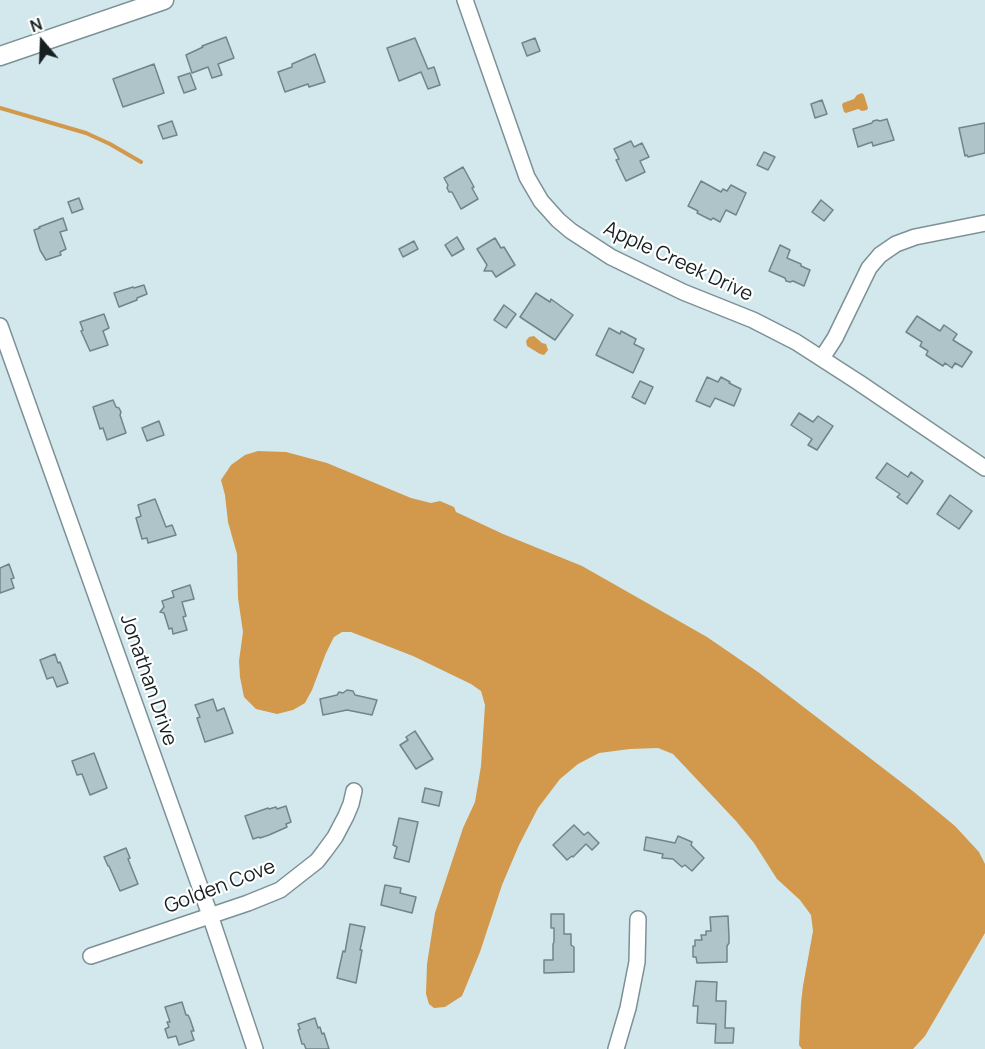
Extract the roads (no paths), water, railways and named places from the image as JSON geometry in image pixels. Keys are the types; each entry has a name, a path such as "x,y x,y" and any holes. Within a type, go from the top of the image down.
{"street":[{"path":"0,56 164,0"},
{"name":"Apple Creek Drive","path":"465,0 527,177 541,201 570,231 611,257 683,292 776,331 822,358 985,468"},
{"path":"822,358 835,338 869,268 880,255 896,244 915,237 985,223"},
{"name":"Jonathan Drive","path":"0,326 210,915 255,1049"},
{"name":"Golden Cove","path":"91,956 280,890 317,861 335,837 350,807 354,791"},
{"path":"616,1049 628,1008 637,962 638,919"}],"waterway":[{"path":"0,108 86,133 141,162"}]}
